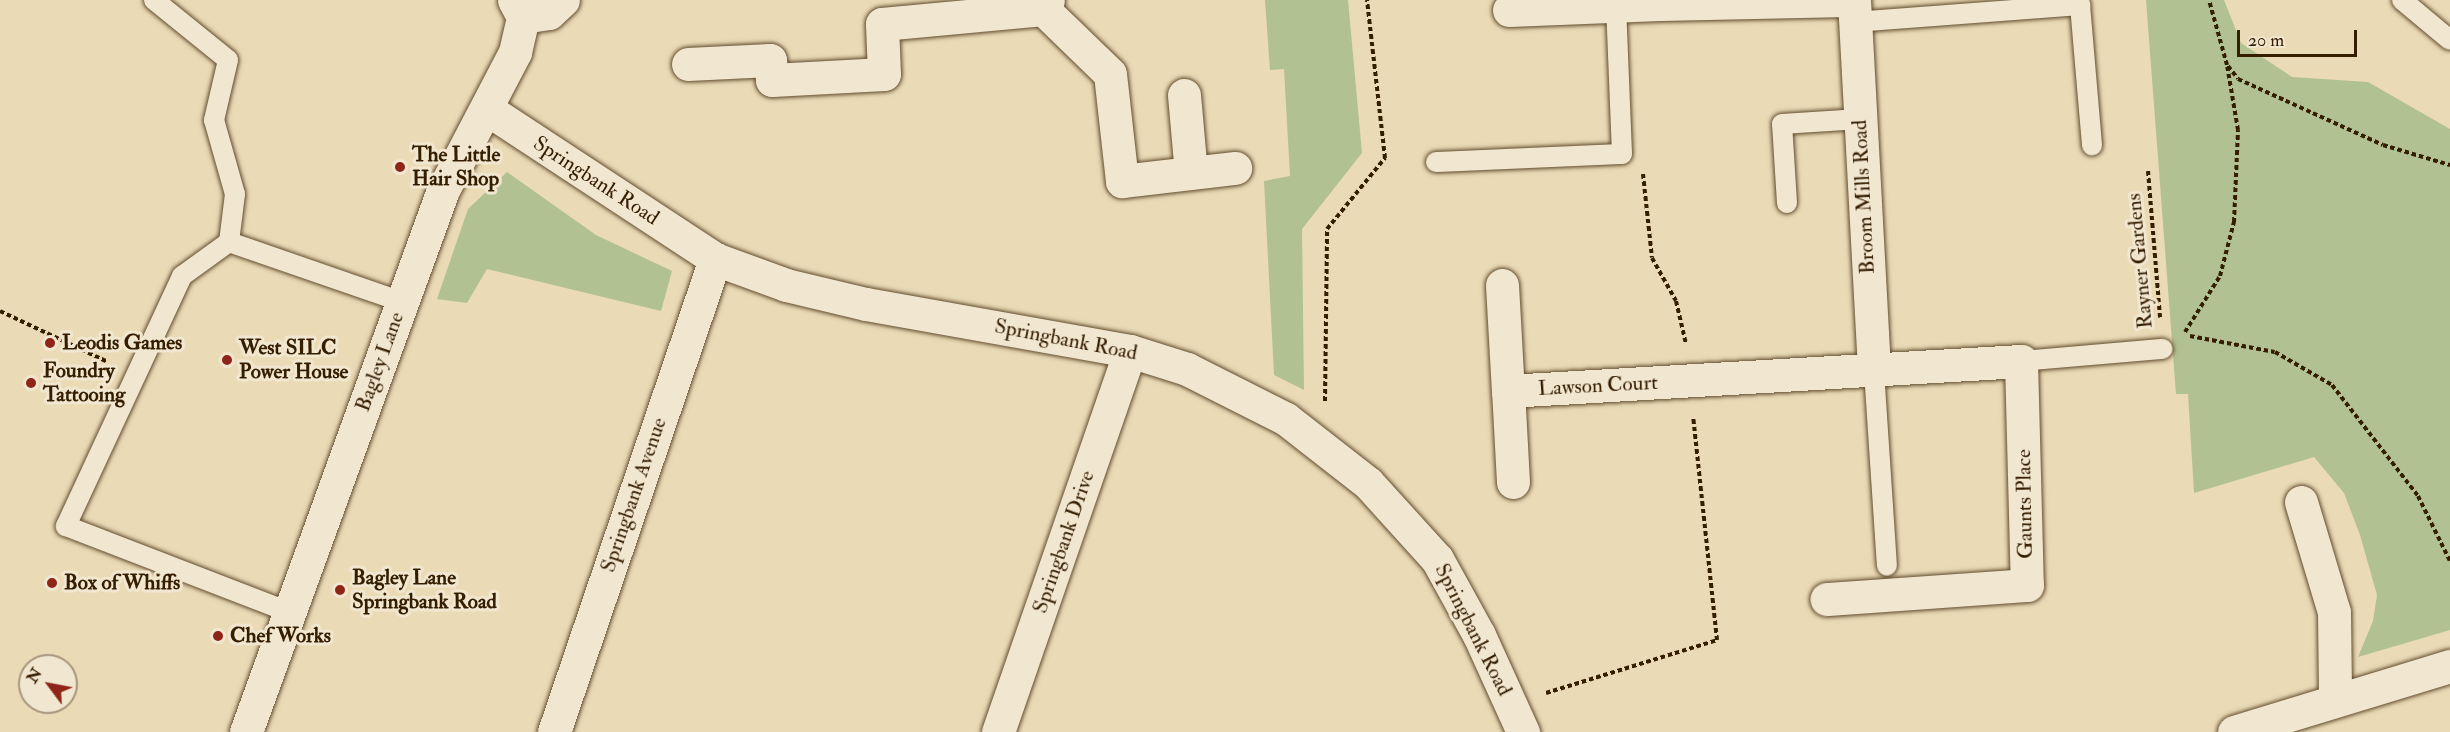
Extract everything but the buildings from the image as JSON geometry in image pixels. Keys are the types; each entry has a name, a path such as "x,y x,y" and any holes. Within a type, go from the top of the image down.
{"street":[{"path":"518,8 549,13 563,0"},
{"path":"1509,5 1616,6 1660,2 1852,7"},
{"path":"688,64 770,60 771,80 884,74 882,24 1046,4 1110,74 1122,181 1235,168"},
{"name":"Broom Mills Road","path":"1852,7 1874,371"},
{"name":"Bagley Lane","path":"246,732 289,612 388,297 515,52 518,8"},
{"path":"1184,95 1191,173"},
{"name":"Springbank Road","path":"487,109 715,259 786,285 866,304 1130,351 1187,369 1286,419 1368,483 1437,559 1479,634 1517,718"},
{"name":"Springbank Avenue","path":"554,732 715,259"},
{"name":"Lawson Court","path":"1502,285 1514,482"},
{"name":"Springbank Drive","path":"998,732 1130,351"},
{"path":"1689,381 2021,361"},
{"name":"Gaunts Place","path":"1826,599 2027,585 2021,361"},
{"name":"Lawson Court","path":"1508,391 1689,381"},
{"path":"2301,502 2334,612 2335,699"},
{"path":"2234,732 2335,699 2450,666"}],"lane":[{"path":"154,0 228,60 214,120 235,194 230,242 182,276 66,526 289,612"},
{"path":"2402,0 2450,39"},
{"path":"1852,7 1993,11 2080,5 2091,145"},
{"path":"1436,162 1622,154 1616,6"},
{"path":"1787,203 1782,124 1860,119"},
{"path":"230,242 388,297"},
{"path":"2021,361 2162,348"},
{"path":"1874,371 1887,566"}],"path":[{"path":"1325,449 1327,229 1385,158 1368,0"},
{"path":"2210,0 2227,65 2238,130 2234,222 2220,276 2183,335 2276,352 2332,385 2418,496 2450,561"},
{"path":"2227,65 2238,79 2383,145 2450,165"},
{"path":"1517,718 1718,640 1685,327 1676,301 1652,258 1643,170 1622,154"},
{"name":"Rayner Gardens","path":"2148,171 2162,348"},
{"path":"0,311 136,376"}],"green space":[{"path":"1265,0 1348,0 1362,153 1302,229 1304,390 1274,375 1264,181 1290,176 1284,69 1270,70"},
{"path":"2146,0 2224,0 2241,43 2292,77 2368,82 2450,129 2450,630 2358,657 2373,621 2377,595 2360,535 2344,493 2314,457 2194,493 2188,394 2176,394"},
{"path":"507,172 596,235 672,271 661,311 487,269 467,303 437,299 468,209"}],"place":[{"name":"The Little Hair Shop","path":"400,167"},
{"name":"Leodis Games","path":"50,343"},
{"name":"West SILC Power House","path":"227,360"},
{"name":"Foundry Tattooing","path":"31,383"},
{"name":"Box of Whiffs","path":"52,583"},
{"name":"Bagley Lane Springbank Road","path":"340,590"},
{"name":"Chef Works","path":"218,636"}]}
